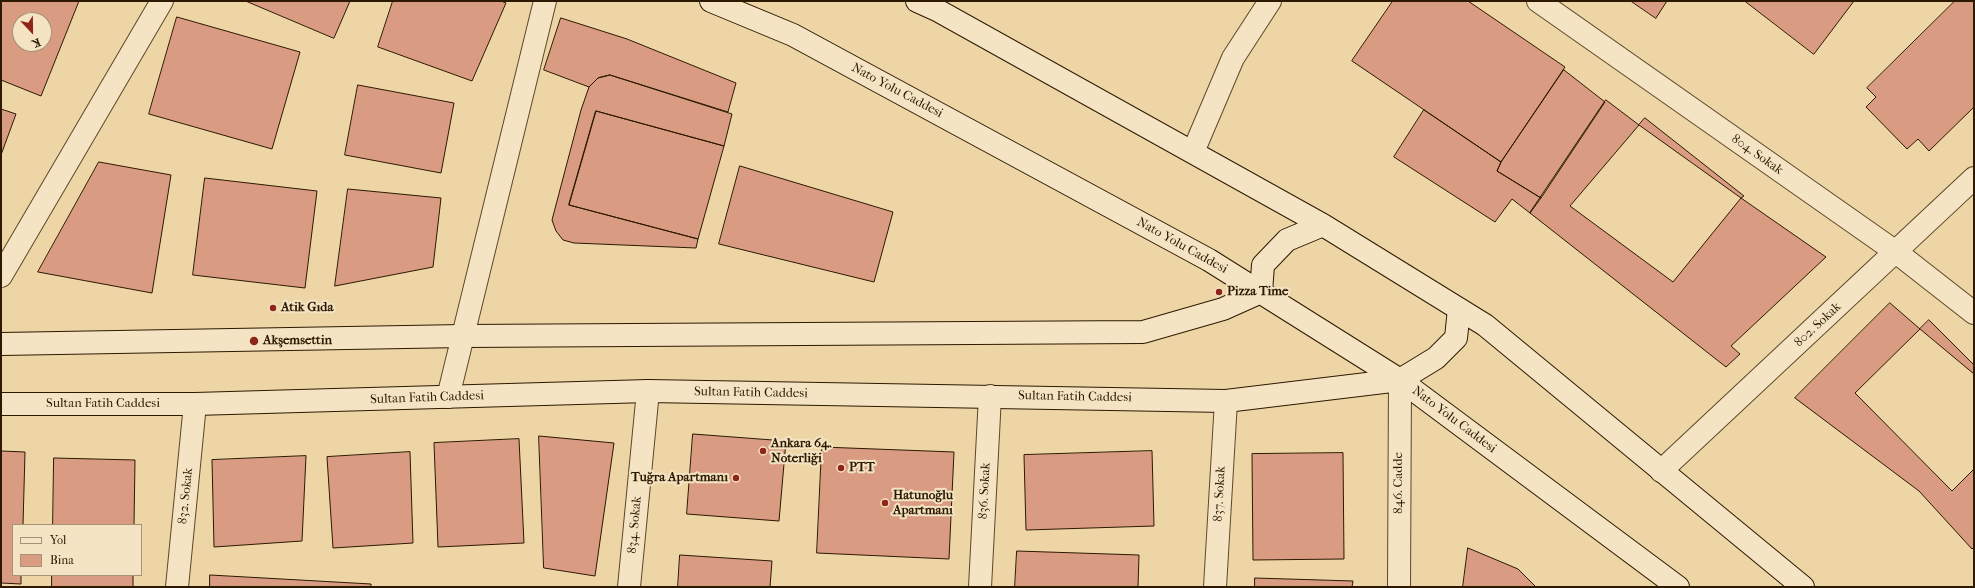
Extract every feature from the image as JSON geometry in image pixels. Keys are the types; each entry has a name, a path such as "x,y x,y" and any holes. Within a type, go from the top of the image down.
{"main road":[{"path":"1,276 162,1"},
{"path":"448,397 545,1"},
{"name":"Nato Yolu Caddesi","path":"711,1 793,35 1209,260 1400,380 1678,587"},
{"path":"917,1 937,10 1323,225 1485,325 1803,587"},
{"path":"1193,152 1233,58 1270,1"},
{"name":"804. Sokak","path":"1538,1 1896,252 1974,313"},
{"name":"802. Sokak","path":"1661,470 1974,178"},
{"path":"1,344 463,336 1143,332 1223,309 1261,292 1263,265 1287,240 1323,225"},
{"name":"Sultan Fatih Caddesi","path":"1,404 195,404 648,392 990,396 1226,401 1400,380 1436,358 1456,338 1459,309"},
{"name":"846. Cadde","path":"1399,587 1400,380"},
{"name":"834. Sokak","path":"629,587 648,392"},
{"name":"836. Sokak","path":"980,587 990,396"},
{"name":"837. Sokak","path":"1215,587 1226,401"},
{"name":"832. Sokak","path":"177,587 195,404"}],"building":[{"path":"1,1 79,1 41,96 1,80"},
{"path":"246,1 350,1 334,38"},
{"path":"393,1 501,1 506,3 472,81 378,47"},
{"path":"1393,1 1468,1 1565,67 1501,162 1352,61"},
{"path":"1631,1 1667,1 1656,18"},
{"path":"1745,1 1854,1 1814,54"},
{"path":"1955,1 1974,1 1974,107 1929,151 1918,139 1907,149 1866,107 1876,97 1867,88"},
{"path":"177,17 300,52 272,149 149,114"},
{"path":"561,18 627,39 736,83 728,112 610,75 598,78 589,87 544,70"},
{"path":"1564,70 1605,102 1541,198 1497,171 1501,162"},
{"path":"610,75 732,114 724,146 596,111 569,205 698,239 696,248 574,243 563,240 556,231 552,220 581,110 589,87 598,78"},
{"path":"358,85 454,103 441,173 345,155"},
{"path":"1606,100 1639,125 1570,206 1673,282 1741,198 1826,257 1731,346 1740,354 1726,367 1530,213"},
{"path":"1,109 16,114 1,155"},
{"path":"1424,110 1501,162 1497,171 1541,198 1530,213 1512,199 1495,222 1394,157"},
{"path":"596,111 724,146 698,239 569,205"},
{"path":"1645,118 1744,196 1741,198 1639,125"},
{"path":"99,162 171,175 152,293 38,272"},
{"path":"740,166 893,212 874,282 719,244"},
{"path":"205,178 317,191 305,288 193,275"},
{"path":"348,189 441,198 433,267 335,286"},
{"path":"1890,303 1920,329 1855,393 1952,491 1974,469 1974,547 1972,549 1919,491 1795,398"},
{"path":"1929,320 1974,365 1974,374 1920,329"},
{"name":"Tuğra Apartmanı","path":"693,434 786,441 779,521 687,514"},
{"path":"539,436 614,443 595,576 544,568"},
{"path":"519,439 524,543 438,547 434,443"},
{"name":"Hatunoğlu Apartmanı","path":"822,447 954,452 949,559 817,553"},
{"path":"1,451 25,452 23,524 12,524 12,576 21,576 21,584 1,583"},
{"path":"1152,451 1154,526 1026,530 1024,455"},
{"path":"410,452 413,543 333,548 327,457"},
{"path":"1343,453 1344,559 1253,560 1252,454"},
{"path":"306,456 302,541 214,547 212,460"},
{"path":"54,458 135,460 134,524 53,524"},
{"path":"1468,548 1518,569 1536,587 1463,587"},
{"path":"1017,551 1139,555 1138,587 1015,587"},
{"path":"680,555 772,561 770,587 678,587"},
{"path":"210,575 371,584 371,587 210,587"},
{"path":"52,576 133,576 133,587 52,587"},
{"path":"1255,578 1353,581 1352,587 1255,587"}],"place":[{"name":"Pizza Time","path":"1219,292"},
{"name":"Atik Gıda","path":"273,308"},
{"name":"Akşemsettin","path":"254,341"},
{"name":"Ankara 64. Noterliği","path":"763,451"},
{"name":"PTT","path":"841,468"},
{"name":"Tuğra Apartmanı","path":"736,478"},
{"name":"Hatunoğlu Apartmanı","path":"885,503"}]}
